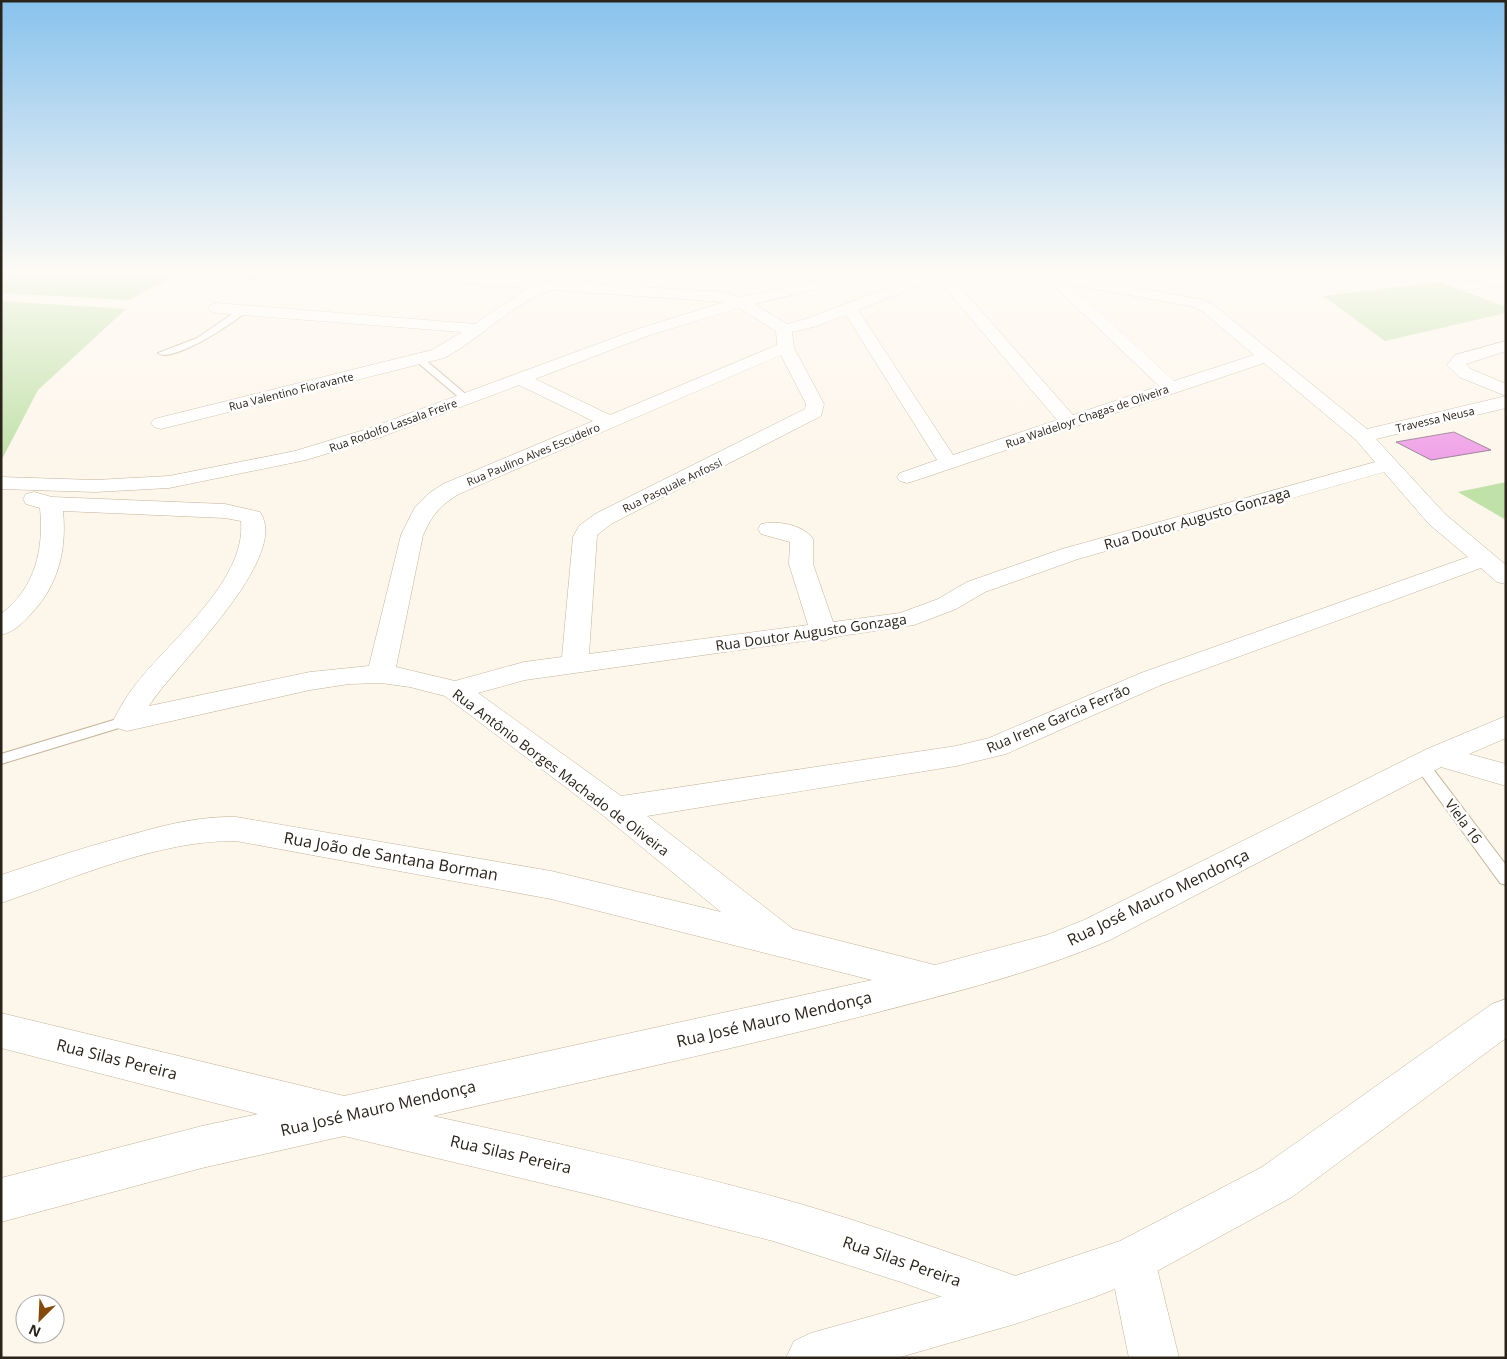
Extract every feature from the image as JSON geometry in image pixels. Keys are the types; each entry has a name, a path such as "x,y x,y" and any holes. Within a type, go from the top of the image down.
{"street":[{"name":"Rua Valentino Fioravante","path":"161,423 420,360 450,348 473,333"},
{"name":"Rua Rodolfo Lassala Freire","path":"1,483 131,486 196,478 331,448 640,333"},
{"path":"778,333 785,339"},
{"name":"Rua Paulino Alves Escudeiro","path":"380,674 412,535 423,512 436,499 451,489 761,357 792,333"},
{"path":"865,333 948,462"},
{"path":"992,333 1068,421"},
{"path":"1113,333 1170,387"},
{"name":"Rua Paulino Alves Escudeiro","path":"1240,333 1363,436 1437,519 1498,571"},
{"name":"Rua Pasquale Anfossi","path":"575,664 584,537 587,531 603,519 814,412 814,404 785,339"},
{"path":"1506,346 1461,359 1456,365 1465,373 1506,391"},
{"name":"Rua Waldeloyr Chagas de Oliveira","path":"907,477 1068,421 1268,356"},
{"path":"518,378 608,421"},
{"name":"Travessa Neusa","path":"1363,436 1506,402"},
{"name":"Rua Doutor Augusto Gonzaga","path":"455,690 501,675 824,633 920,616 948,604 976,587 1062,556 1387,465"},
{"path":"1,489 51,504 225,511 252,518 256,525 255,537 234,582 202,625 143,694 127,721"},
{"path":"1,627 16,617 33,599 42,584 50,556 54,525 51,504"},
{"path":"769,530 792,533 802,539 801,564 824,633"},
{"name":"Rua Irene Garcia Ferrão","path":"616,809 956,756 996,747 1160,676 1498,571"},
{"name":"Rua Antônio Borges Machado de Oliveira","path":"127,721 310,681 349,675 380,674 410,678 455,690 616,809 783,942 936,981"},
{"name":"Rua José Mauro Mendonça","path":"1,1200 202,1146 817,1011 1012,961 1054,948 1096,930 1430,760 1506,726"},
{"path":"1430,760 1506,775"},
{"name":"Rua João de Santana Borman","path":"1,889 84,861 188,830 209,827 236,829 550,885 783,942"},
{"path":"811,1358 1015,1300 1132,1260 1277,1182 1506,1016"},
{"name":"Rua Silas Pereira","path":"1,1030 345,1116 592,1173 773,1219 904,1260 1015,1300"},
{"path":"1132,1260 1154,1358"}],"lane":[{"path":"162,353 200,340 210,333"},
{"path":"420,360 465,398"},
{"path":"1,759 127,721"},
{"name":"Viela 16","path":"1430,760 1506,878"}],"green space":[{"path":"1,333 99,333 38,390 1,461"},
{"path":"1375,333 1418,333 1385,341"},
{"path":"1506,482 1506,520 1458,492"}],"building":[{"path":"1454,432 1491,450 1431,460 1396,442"}]}
